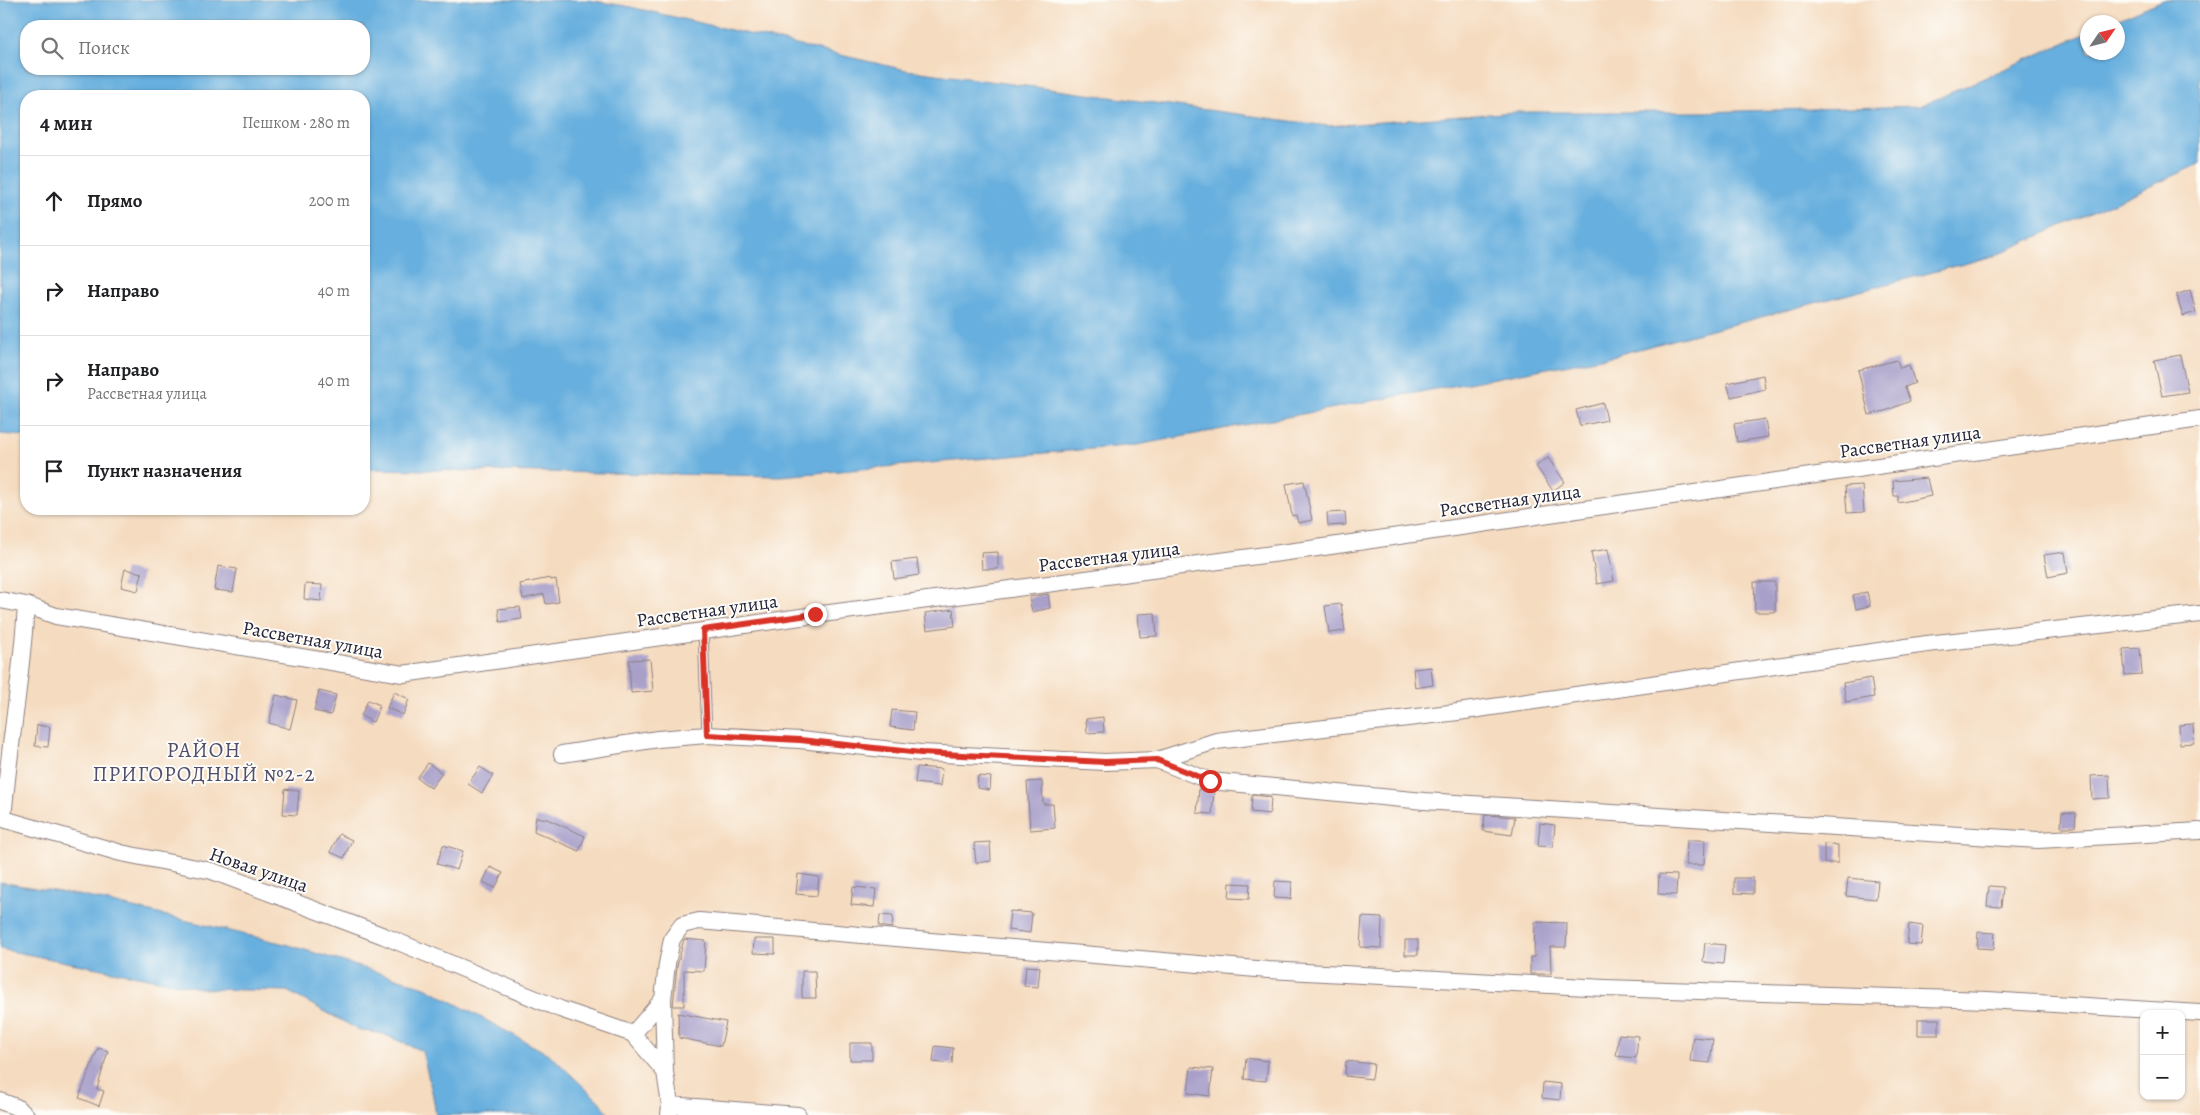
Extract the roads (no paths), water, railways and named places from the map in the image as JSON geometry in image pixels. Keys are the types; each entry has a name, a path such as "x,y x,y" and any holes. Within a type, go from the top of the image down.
{"street":[{"name":"Рассветная улица","path":"26,605 56,616 403,674 703,630 1310,550 2200,419"},
{"path":"0,600 26,605"},
{"name":"Новая улица","path":"26,605 2,819 121,853 212,870 384,936 560,1009 633,1034"},
{"path":"562,754 658,739 707,735 800,740 921,753 1105,762 1157,760 1216,741 1458,712 1927,644 2200,614"},
{"path":"1157,760 1210,781 1454,803 2038,840 2200,831"},
{"path":"798,1115 670,1110 665,1072 663,999 672,939 682,926 699,921 1268,970 1605,988 1988,1000 2200,1013"},
{"path":"663,999 633,1034 665,1072"},
{"path":"0,1102 16,1107 26,1115"}],"lane":[{"path":"703,630 707,735"}],"water":[{"path":"0,0 587,0 626,6 906,70 1328,126 1516,112 1702,112 1920,106 2080,36 2080,60 2125,60 2125,16 2163,0 2200,0 2200,164 1994,256 1612,356 1137,445 781,476 370,469 370,90 20,90 20,436 0,434"},
{"path":"0,882 83,896 289,945 425,987 550,1055 602,1104 609,1115 436,1115 422,1051 383,1034 359,1030 287,991 204,989 0,949"}],"district":[{"name":"РАЙОН ПРИГОРОДНЫЙ №2-2","path":"204,762"}]}
